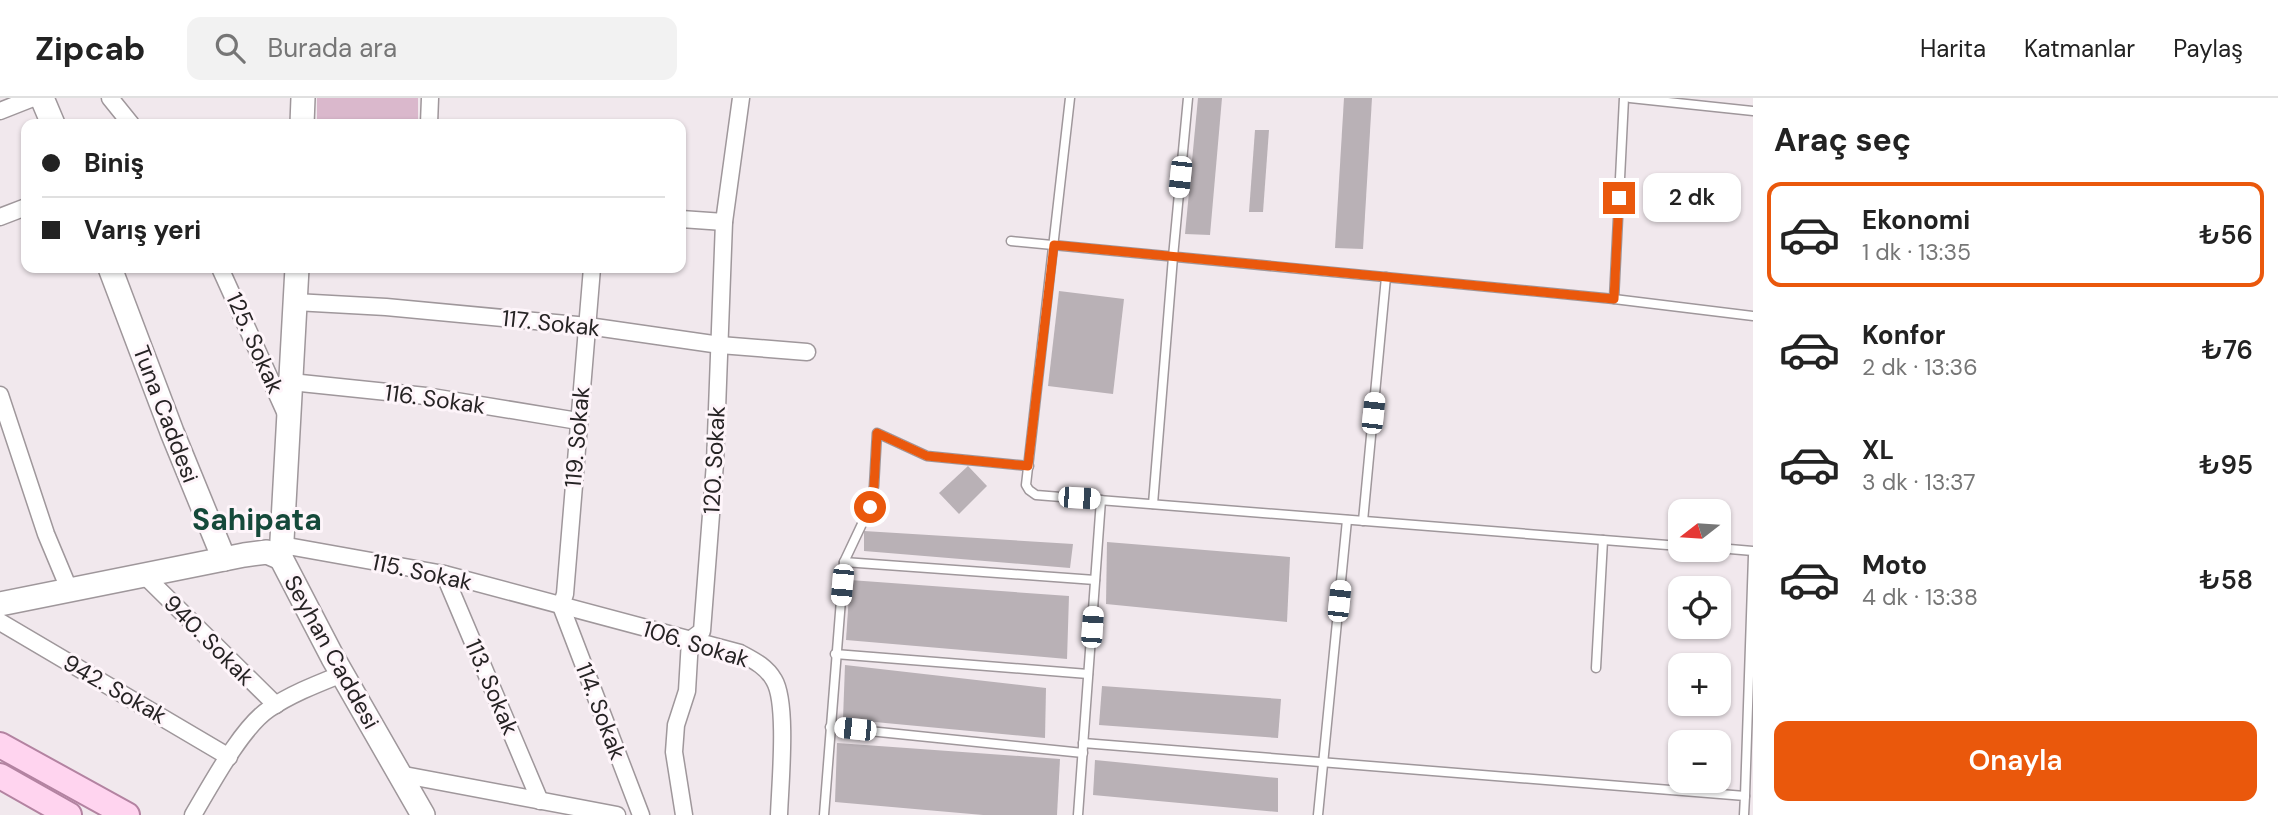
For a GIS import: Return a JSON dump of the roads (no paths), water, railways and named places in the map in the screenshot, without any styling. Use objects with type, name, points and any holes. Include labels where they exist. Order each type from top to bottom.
[{"type":"main road","points":[[302,119],[303,98]]},
{"type":"main road","points":[[44,99],[51,119]]},
{"type":"main road","name":"Tuna Caddesi","points":[[112,273],[224,559]]},
{"type":"main road","name":"Seyhan Caddesi","points":[[297,273],[281,552],[342,674],[423,815]]},
{"type":"main road","points":[[0,604],[224,559],[281,552]]},
{"type":"main road","points":[[0,745],[127,815]]},
{"type":"main road","points":[[0,776],[57,812]]},
{"type":"street","points":[[110,98],[127,119]]},
{"type":"street","points":[[429,119],[430,98]]},
{"type":"street","name":"120. Sokak","points":[[684,815],[674,752],[676,725],[687,691],[690,640],[702,631],[715,463],[724,222],[741,98]]},
{"type":"street","points":[[0,111],[44,99]]},
{"type":"street","points":[[0,217],[21,209]]},
{"type":"street","points":[[686,219],[724,222]]},
{"type":"street","name":"125. Sokak","points":[[222,273],[289,419]]},
{"type":"street","name":"119. Sokak","points":[[561,606],[565,594],[592,273]]},
{"type":"street","name":"117. Sokak","points":[[295,302],[386,307],[588,326],[720,345],[807,352]]},
{"type":"street","name":"116. Sokak","points":[[291,382],[426,396],[578,421]]},
{"type":"street","points":[[0,395],[46,534],[69,590]]},
{"type":"street","name":"115. Sokak","points":[[281,552],[444,574],[561,606]]},
{"type":"street","name":"940. Sokak","points":[[143,574],[276,705]]},
{"type":"street","name":"113. Sokak","points":[[444,574],[540,801]]},
{"type":"street","name":"106. Sokak","points":[[561,606],[740,653],[761,664],[774,680],[781,699],[779,815]]},
{"type":"street","name":"114. Sokak","points":[[561,606],[641,815]]},
{"type":"street","name":"942. Sokak","points":[[0,622],[229,757]]},
{"type":"street","points":[[193,815],[229,757],[266,710],[299,691],[342,674]]},
{"type":"street","points":[[399,774],[617,815]]},
{"type":"lane","points":[[1070,98],[1026,485],[1029,490],[1036,495],[1668,544]]},
{"type":"lane","points":[[1153,504],[1172,257],[1188,98]]},
{"type":"lane","points":[[1614,299],[1624,98]]},
{"type":"lane","points":[[1630,98],[1753,111]]},
{"type":"lane","points":[[1011,241],[1614,299],[1753,316]]},
{"type":"lane","points":[[1363,521],[1386,277]]},
{"type":"lane","points":[[824,815],[844,562],[870,507],[877,433],[927,456],[1028,466]]},
{"type":"lane","points":[[1078,815],[1101,500]]},
{"type":"lane","points":[[1318,815],[1347,520]]},
{"type":"lane","points":[[1595,668],[1602,540]]},
{"type":"lane","points":[[1731,550],[1753,554],[1744,815]]},
{"type":"lane","points":[[844,562],[1095,580]]},
{"type":"lane","points":[[835,654],[1088,674]]},
{"type":"lane","points":[[830,727],[1745,796]]},
{"type":"district","name":"Sahipata","points":[[257,520]]}]
